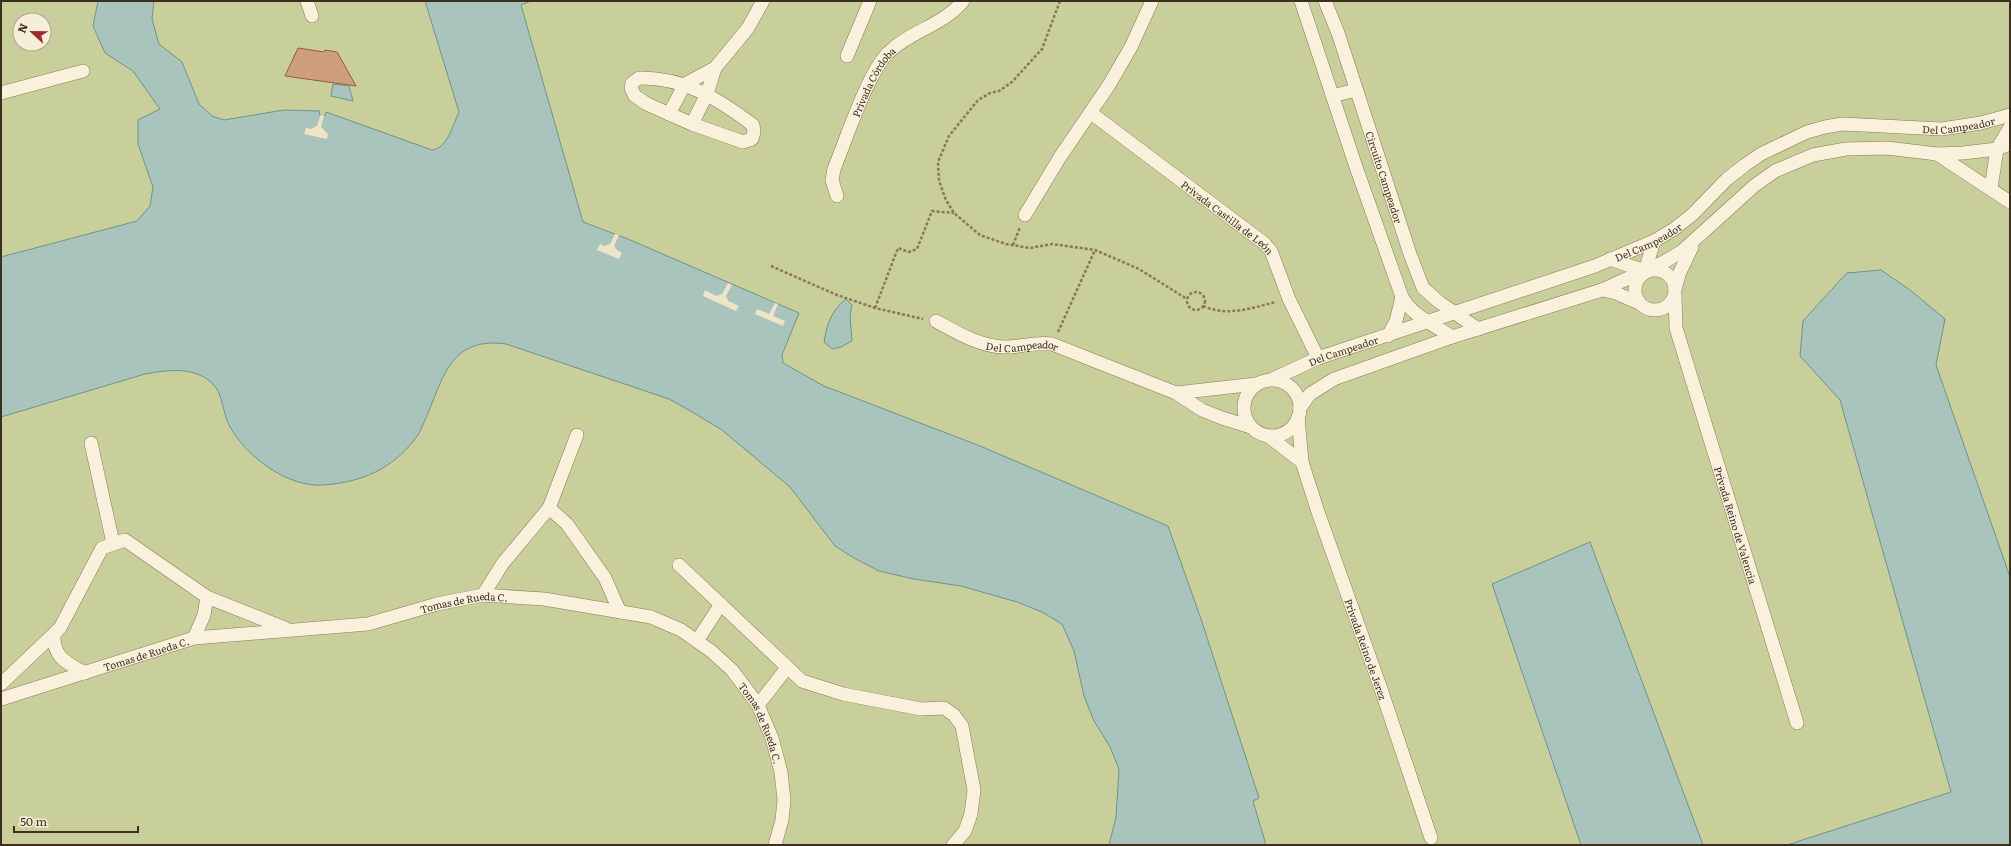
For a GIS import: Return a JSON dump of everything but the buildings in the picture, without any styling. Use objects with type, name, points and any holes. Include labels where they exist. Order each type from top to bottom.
[{"type":"street","points":[[307,1],[312,16]]},
{"type":"street","points":[[669,114],[685,84],[714,68],[748,28],[763,1]]},
{"type":"street","points":[[847,56],[870,1]]},
{"type":"street","name":"Privada Córdoba","points":[[837,196],[832,180],[834,169],[878,66],[894,48],[954,12],[964,1]]},
{"type":"street","points":[[1025,215],[1060,157],[1091,113],[1131,47],[1152,1]]},
{"type":"street","points":[[1301,1],[1332,96],[1402,297],[1407,306],[1452,337]]},
{"type":"street","name":"Circuito Campeador","points":[[1325,1],[1338,33],[1410,254],[1423,288],[1439,302],[1478,329]]},
{"type":"street","points":[[692,124],[707,94],[714,68]]},
{"type":"street","points":[[1,93],[83,71]]},
{"type":"street","points":[[639,78],[652,78],[685,84],[707,94],[730,107],[753,125],[754,132],[752,139],[743,142],[692,124],[634,96],[631,88],[632,83],[639,78]]},
{"type":"street","points":[[1332,96],[1356,90]]},
{"type":"street","name":"Privada Castilla de León","points":[[1091,113],[1264,243],[1271,251],[1289,299],[1318,358]]},
{"type":"street","name":"Del Campeador","points":[[1273,379],[1318,358],[1565,276],[1654,241],[1694,214],[1727,180],[1755,158],[1807,132],[1842,124],[1942,129],[1981,123],[2010,114]]},
{"type":"street","points":[[1981,123],[2009,134],[1997,149],[1991,188]]},
{"type":"street","points":[[1268,436],[1286,432],[1294,425],[1310,394],[1334,378],[1452,337],[1602,290],[1645,272],[1681,252],[1759,182],[1775,171],[1813,155],[1846,149],[1880,148],[1937,154],[1997,149]]},
{"type":"street","points":[[1937,154],[1991,188],[2010,202]]},
{"type":"street","points":[[1602,290],[1616,293],[1639,303],[1652,311],[1667,307],[1675,292],[1686,256],[1696,240]]},
{"type":"street","points":[[1639,303],[1635,289],[1645,272],[1654,241]]},
{"type":"street","points":[[1610,259],[1645,272],[1660,271],[1669,276],[1675,292]]},
{"type":"street","name":"Privada Reino de Valencia","points":[[1675,292],[1676,328],[1797,723]]},
{"type":"street","points":[[1388,336],[1396,321],[1402,297]]},
{"type":"street","name":"Privada Reino de Valencia","points":[[1652,311],[1666,316],[1676,328]]},
{"type":"street","name":"Del Campeador","points":[[936,321],[958,333],[984,343],[1003,347],[1040,342],[1052,344],[1176,393],[1202,410],[1251,427]]},
{"type":"street","points":[[1299,413],[1295,392],[1289,385],[1273,379],[1264,380],[1256,384],[1249,391],[1245,400],[1244,409],[1246,419],[1251,427],[1268,436],[1302,462]]},
{"type":"street","name":"Del Campeador","points":[[1176,393],[1256,384]]},
{"type":"street","name":"Privada Reino de Jerez","points":[[1299,413],[1302,462],[1431,838]]},
{"type":"street","points":[[484,595],[503,563],[549,508],[577,435]]},
{"type":"street","points":[[91,443],[113,543]]},
{"type":"street","points":[[549,508],[567,524],[605,578],[620,612]]},
{"type":"street","points":[[1,684],[60,628],[102,548],[125,540],[207,597],[288,630]]},
{"type":"street","points":[[679,565],[802,681],[843,694],[921,709],[944,708],[954,715],[962,726],[974,790],[971,814],[965,831],[953,845]]},
{"type":"street","name":"Tomas de Rueda C.","points":[[1,699],[194,638],[368,624],[437,604],[484,595],[544,599],[651,617],[682,630],[712,651],[732,670],[758,705],[772,738],[781,772],[784,800],[782,820],[775,845]]},
{"type":"street","points":[[194,638],[204,615],[207,597]]},
{"type":"street","points":[[697,641],[721,604]]},
{"type":"street","points":[[54,634],[53,644],[59,656],[66,663],[85,673]]},
{"type":"street","points":[[758,705],[787,668]]},
{"type":"path","points":[[875,308],[898,248],[909,252],[917,249],[932,211],[954,213]]},
{"type":"path","points":[[1052,344],[1095,250]]},
{"type":"path","points":[[771,266],[837,295],[875,308],[936,321]]},
{"type":"path","points":[[1196,292],[1201,294],[1204,298],[1203,306],[1198,310],[1189,307],[1187,302],[1190,294],[1196,292]]},
{"type":"path","points":[[1203,306],[1214,311],[1234,312],[1289,299]]},
{"type":"green space","points":[[1,1],[2008,1],[2010,5],[2010,845],[1,845]]},
{"type":"water","points":[[98,1],[154,1],[152,19],[159,44],[182,62],[199,104],[212,116],[224,120],[284,110],[320,111],[319,114],[325,116],[326,112],[432,150],[438,148],[446,140],[459,112],[425,1],[531,1],[521,5],[583,222],[628,239],[799,313],[782,355],[783,363],[824,386],[980,446],[1168,526],[1202,622],[1259,798],[1253,801],[1266,845],[1109,845],[1116,817],[1119,769],[1110,747],[1094,721],[1084,696],[1074,651],[1062,624],[1042,612],[1017,602],[961,586],[914,579],[879,571],[854,558],[835,546],[790,487],[722,430],[669,399],[506,344],[487,343],[472,347],[460,354],[451,364],[437,390],[420,432],[406,449],[396,458],[386,466],[363,477],[351,481],[324,485],[310,485],[283,476],[258,459],[237,438],[227,422],[221,399],[216,388],[205,378],[189,372],[162,371],[145,374],[1,417],[1,257],[137,221],[150,206],[153,187],[138,144],[138,120],[160,109],[133,71],[105,53],[93,26]]},
{"type":"water","points":[[333,84],[349,86],[353,101],[331,96]]},
{"type":"water","points":[[1881,270],[1910,290],[1945,319],[1936,365],[2010,577],[2010,845],[1787,845],[1951,792],[1840,400],[1800,356],[1803,321],[1847,273]]},
{"type":"water","points":[[846,299],[852,305],[850,315],[852,341],[841,347],[832,349],[824,342],[830,318]]},
{"type":"water","points":[[1590,542],[1703,845],[1581,845],[1492,584]]},
{"type":"pier","points":[[321,114],[324,116],[321,127],[328,134],[327,139],[304,134],[306,128],[311,129],[317,126]]},
{"type":"pier","points":[[615,234],[619,235],[614,246],[622,253],[619,259],[597,250],[600,244],[604,246],[610,244]]},
{"type":"pier","points":[[728,283],[732,285],[726,296],[728,301],[739,306],[736,311],[703,296],[705,290],[716,296],[722,294]]},
{"type":"pier","points":[[775,303],[778,304],[773,316],[785,321],[783,326],[755,314],[757,309],[769,314]]}]
